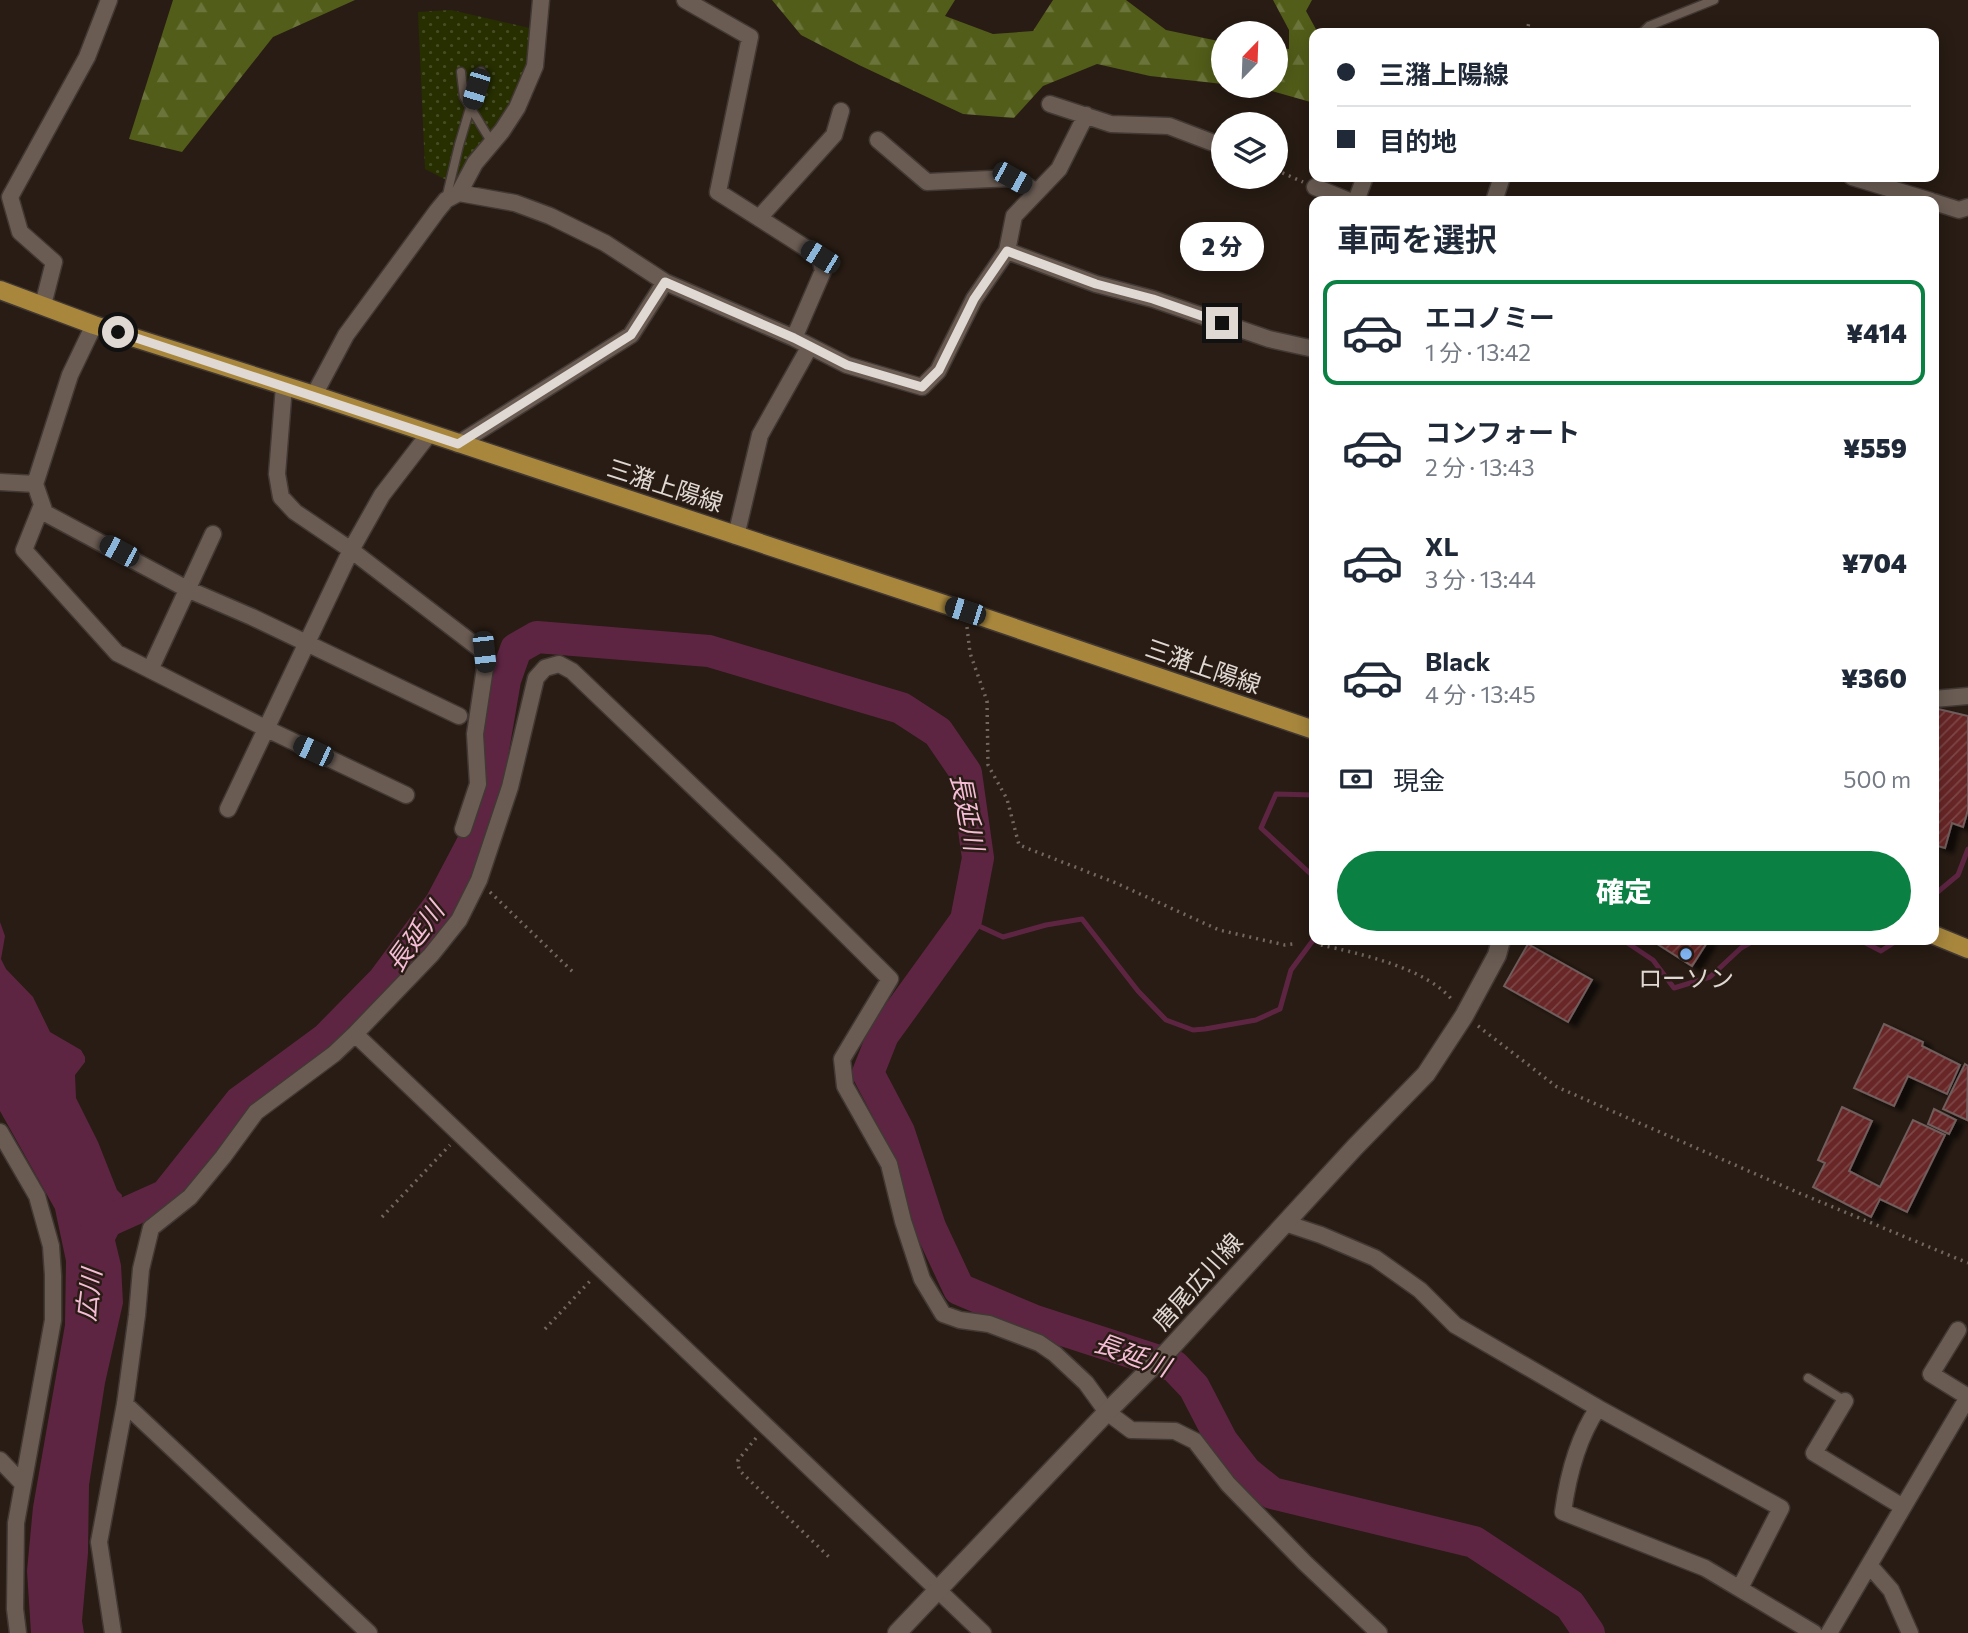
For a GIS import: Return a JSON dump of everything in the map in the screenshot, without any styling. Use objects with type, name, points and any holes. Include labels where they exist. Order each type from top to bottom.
[{"type":"main road","name":"三潴上陽線","points":[[0,290],[94,325],[965,611],[1309,728]]},
{"type":"main road","points":[[1939,937],[1968,949]]},
{"type":"main road","name":"唐尾広川線","points":[[897,1633],[1167,1352],[1426,1073],[1464,1016],[1497,955],[1500,945]]},
{"type":"street","points":[[43,304],[54,262],[20,232],[10,197],[87,57],[109,0]]},
{"type":"street","points":[[314,396],[346,335],[517,108],[535,66],[541,0]]},
{"type":"street","points":[[685,0],[750,37],[718,192],[820,257],[823,271],[794,338]]},
{"type":"street","points":[[1050,104],[1111,124],[1169,126],[1211,142]]},
{"type":"street","points":[[758,218],[834,135],[841,111]]},
{"type":"street","points":[[452,196],[515,203],[550,216],[605,243],[665,282],[794,338],[847,365],[922,387],[939,370],[974,299],[1007,251],[1014,216],[1059,169],[1086,116]]},
{"type":"street","points":[[878,139],[928,182],[1012,178],[1036,191]]},
{"type":"street","points":[[1868,182],[1913,196]]},
{"type":"street","points":[[1315,187],[1337,196]]},
{"type":"street","points":[[1939,204],[1959,210],[1968,207]]},
{"type":"street","points":[[1007,251],[1096,284],[1153,299],[1269,340],[1309,348]]},
{"type":"street","points":[[458,444],[631,335],[665,282]]},
{"type":"street","points":[[94,325],[70,375],[35,484],[45,513],[187,589],[252,617],[459,716]]},
{"type":"street","points":[[736,536],[760,435],[810,346]]},
{"type":"street","points":[[284,386],[277,474],[281,497],[295,512],[351,550],[484,652],[485,668],[475,734],[478,784],[463,828]]},
{"type":"street","points":[[228,809],[351,550],[382,495],[429,434]]},
{"type":"street","points":[[0,482],[35,484]]},
{"type":"street","points":[[42,505],[24,550],[117,653],[406,795]]},
{"type":"street","points":[[150,670],[213,534]]},
{"type":"street","points":[[113,1633],[109,1621],[99,1542],[125,1404],[138,1315],[141,1269],[150,1228],[190,1196],[256,1112],[334,1054],[459,920],[476,885],[510,787],[536,678],[545,668],[559,664],[572,671],[890,979],[842,1059],[845,1086],[889,1164],[903,1221],[922,1279],[943,1314],[960,1320],[989,1324],[1039,1343],[1113,1406],[1131,1430],[1175,1431],[1195,1441],[1228,1484],[1305,1563],[1379,1633]]},
{"type":"street","points":[[1939,699],[1968,696]]},
{"type":"street","points":[[355,1034],[984,1633]]},
{"type":"street","points":[[0,1132],[37,1196],[51,1246],[53,1275],[53,1320],[16,1522],[15,1609],[18,1633]]},
{"type":"street","points":[[1285,1223],[1375,1258],[1420,1290],[1455,1325],[1598,1408],[1781,1508],[1740,1588]]},
{"type":"street","points":[[1829,1633],[1903,1507],[1961,1425],[1968,1397],[1931,1374],[1958,1330]]},
{"type":"street","points":[[1845,1401],[1814,1453],[1903,1507]]},
{"type":"street","points":[[125,1404],[369,1633]]},
{"type":"street","points":[[1598,1408],[1588,1423],[1568,1476],[1563,1512],[1705,1568],[1814,1633]]},
{"type":"street","points":[[0,1460],[22,1483]]},
{"type":"street","points":[[1869,1565],[1891,1590],[1910,1633]]},
{"type":"lane","points":[[1647,28],[1714,0]]},
{"type":"lane","points":[[452,196],[470,106],[481,71]]},
{"type":"lane","points":[[461,72],[464,97],[492,143]]},
{"type":"lane","points":[[1808,1378],[1845,1401]]},
{"type":"path","points":[[1528,28],[1529,21]]},
{"type":"path","points":[[1288,175],[1315,187]]},
{"type":"path","points":[[965,611],[970,653],[987,701],[988,765],[1007,799],[1019,845],[1116,883],[1219,930],[1285,945],[1293,944]]},
{"type":"path","points":[[476,885],[488,890],[574,973]]},
{"type":"path","points":[[1321,945],[1405,969],[1445,991],[1464,1016],[1557,1087],[1799,1194],[1968,1264]]},
{"type":"path","points":[[382,1217],[460,1134]]},
{"type":"path","points":[[545,1329],[601,1269]]},
{"type":"path","points":[[766,1426],[738,1460],[739,1470],[831,1559]]},
{"type":"green space","points":[[173,0],[355,0],[273,37],[182,152],[129,139]]},
{"type":"green space","points":[[772,0],[955,0],[945,16],[993,34],[1033,31],[1053,0],[1126,0],[1166,30],[1211,39],[1211,83],[1150,76],[1097,64],[1043,86],[1014,118],[963,114],[801,35]]},
{"type":"green space","points":[[1273,0],[1312,0],[1306,11],[1315,28],[1309,28],[1309,102],[1288,96],[1288,21],[1284,21]]},
{"type":"green space","points":[[451,10],[534,29],[526,73],[495,132],[458,186],[425,169],[418,12]]},
{"type":"water","name":"広川","points":[[0,922],[5,936],[1,959],[6,969],[33,997],[50,1032],[81,1050],[85,1057],[85,1062],[75,1075],[76,1098],[98,1142],[117,1190],[122,1195],[120,1230],[115,1240],[121,1265],[123,1303],[105,1383],[89,1485],[88,1553],[82,1621],[84,1633],[31,1633],[27,1571],[33,1507],[65,1325],[66,1261],[55,1209],[0,1111]]},
{"type":"building","points":[[1939,709],[1968,716],[1968,810],[1963,827],[1952,823],[1945,848],[1939,846]]},
{"type":"building","points":[[1527,945],[1592,980],[1568,1022],[1504,986]]},
{"type":"building","name":"ローソン","points":[[1659,945],[1705,945],[1692,966]]},
{"type":"building","points":[[1884,1024],[1923,1042],[1922,1046],[1960,1065],[1947,1094],[1908,1076],[1894,1106],[1854,1088]]},
{"type":"building","points":[[1965,1064],[1968,1066],[1967,1120],[1943,1109]]},
{"type":"building","points":[[1842,1107],[1872,1121],[1849,1171],[1880,1187],[1913,1120],[1945,1135],[1907,1212],[1880,1199],[1871,1217],[1813,1187],[1825,1163],[1818,1160]]},
{"type":"building","points":[[1934,1109],[1956,1120],[1949,1134],[1928,1124]]},
{"type":"waterway","name":"長延川","points":[[97,1226],[166,1195],[240,1102],[326,1039],[383,981],[441,903],[479,831],[505,680],[516,649],[537,637],[709,651],[901,708],[938,732],[966,773],[978,858],[966,920],[883,1035],[868,1073],[899,1132],[930,1227],[959,1289],[1035,1321],[1174,1366],[1194,1387],[1222,1441],[1246,1472],[1272,1493],[1474,1542],[1570,1605],[1589,1633]]},
{"type":"waterway","points":[[1309,795],[1276,794],[1261,828],[1309,872]]},
{"type":"waterway","points":[[1939,891],[1958,875],[1968,849]]},
{"type":"waterway","points":[[966,920],[1003,937],[1046,925],[1082,919],[1138,991],[1166,1020],[1193,1030],[1256,1020],[1280,1009],[1291,970],[1310,945]]},
{"type":"waterway","points":[[1630,945],[1653,960],[1674,988],[1710,977],[1746,945]]},
{"type":"waterway","points":[[1870,945],[1881,951],[1890,945]]},
{"type":"place","name":"ローソン","points":[[1686,954]]},
{"type":"route","points":[[118,332],[458,444],[631,335],[665,282],[794,338],[847,365],[922,387],[939,370],[974,299],[1007,251],[1096,284],[1153,299],[1222,323]]}]
